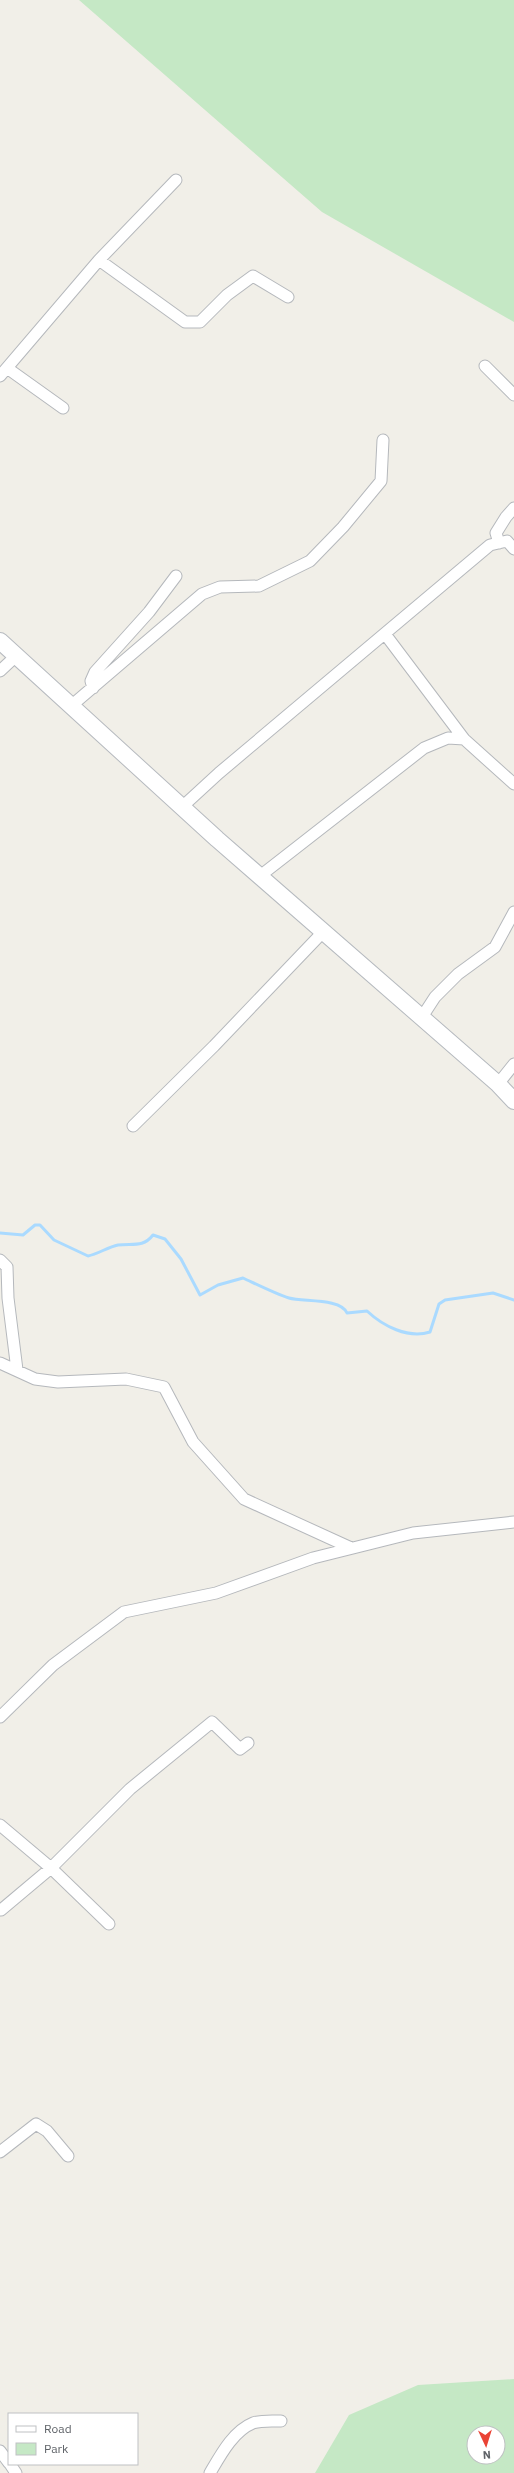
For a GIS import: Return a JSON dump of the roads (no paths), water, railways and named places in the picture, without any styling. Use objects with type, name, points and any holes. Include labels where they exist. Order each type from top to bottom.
[{"type":"main road","points":[[0,641],[182,807],[498,1084],[514,1101]]},
{"type":"street","points":[[63,408],[3,372],[99,260],[176,180]]},
{"type":"street","points":[[99,260],[185,322],[200,322],[227,295],[252,276],[288,297]]},
{"type":"street","points":[[485,366],[514,395]]},
{"type":"street","points":[[71,706],[202,594],[220,588],[259,586],[310,561],[342,528],[381,481],[383,440]]},
{"type":"street","points":[[499,543],[496,533],[506,516],[514,508]]},
{"type":"street","points":[[182,807],[218,773],[490,545],[507,541],[514,548]]},
{"type":"street","points":[[93,688],[91,681],[95,672],[149,612],[176,576]]},
{"type":"street","points":[[385,634],[464,739],[514,784]]},
{"type":"street","points":[[0,672],[16,656]]},
{"type":"street","points":[[260,876],[424,748],[448,738],[464,739]]},
{"type":"street","points":[[422,1018],[435,997],[458,974],[495,947],[514,912]]},
{"type":"street","points":[[133,1126],[214,1046],[324,932]]},
{"type":"street","points":[[498,1084],[514,1064]]},
{"type":"street","points":[[0,1260],[7,1267],[8,1298],[17,1370]]},
{"type":"street","points":[[0,1363],[35,1379],[58,1382],[126,1379],[164,1387],[193,1442],[244,1499],[349,1547]]},
{"type":"street","points":[[0,1717],[53,1665],[124,1612],[216,1593],[349,1547],[413,1532],[514,1522]]},
{"type":"street","points":[[1,1910],[51,1868],[130,1789],[212,1722],[240,1749],[248,1743]]},
{"type":"street","points":[[0,1825],[51,1868],[109,1924]]},
{"type":"street","points":[[0,2152],[36,2124],[47,2131],[68,2156]]},
{"type":"street","points":[[210,2473],[222,2452],[238,2433],[253,2423],[281,2421]]},
{"type":"street","points":[[0,2451],[8,2463]]},
{"type":"street","points":[[10,2465],[16,2473]]},
{"type":"waterway","points":[[0,1233],[23,1235],[35,1225],[40,1225],[54,1240],[88,1256],[118,1245],[145,1242],[153,1235],[165,1239],[181,1259],[200,1295],[218,1285],[243,1278],[289,1298],[330,1303],[343,1308],[347,1313],[367,1311],[380,1322],[396,1330],[413,1334],[430,1332],[439,1304],[445,1300],[493,1293],[514,1300]]}]
